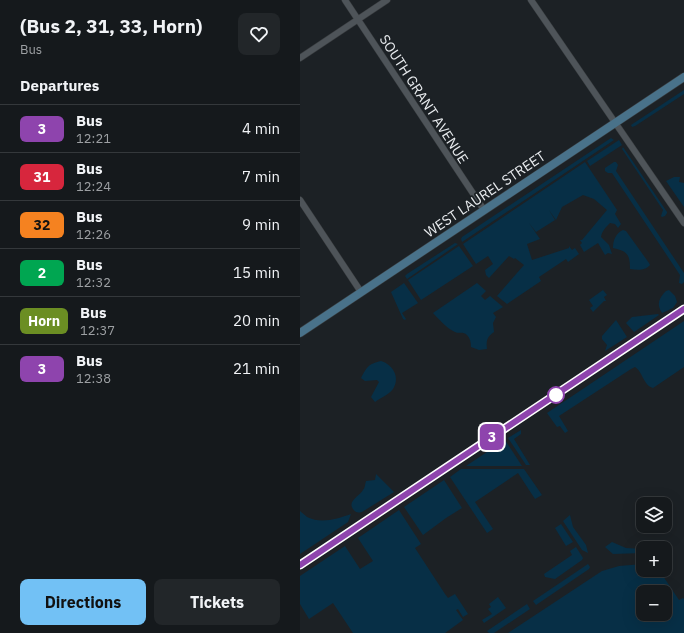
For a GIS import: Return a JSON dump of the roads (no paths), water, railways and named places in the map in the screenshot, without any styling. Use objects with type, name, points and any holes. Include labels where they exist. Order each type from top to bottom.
[{"type":"main road","name":"WEST LAUREL STREET","points":[[300,332],[684,77]]},
{"type":"street","name":"SOUTH GRANT AVENUE","points":[[345,0],[484,210]]},
{"type":"street","points":[[300,58],[387,0]]},
{"type":"street","points":[[531,0],[684,223]]},
{"type":"street","points":[[300,200],[361,292]]},
{"type":"street","points":[[300,565],[684,309]]}]
